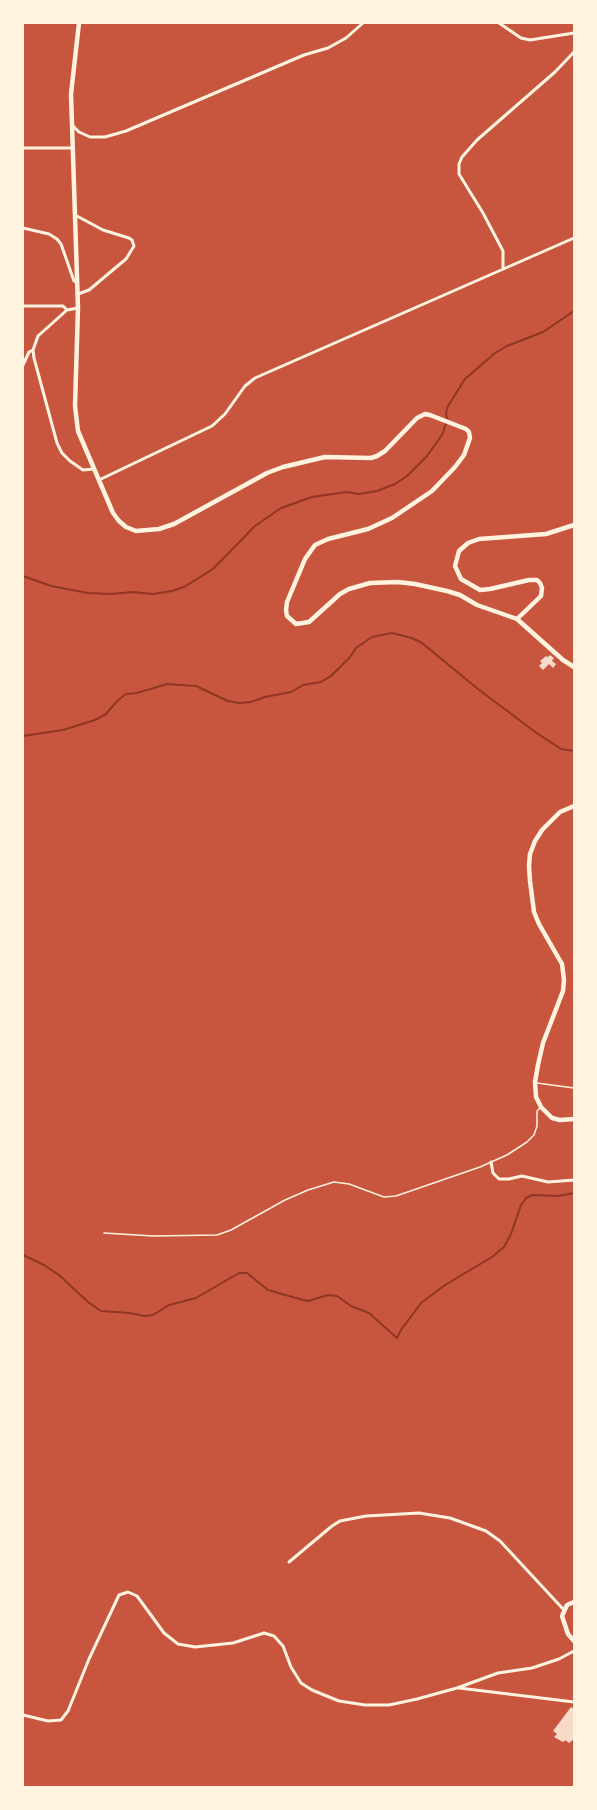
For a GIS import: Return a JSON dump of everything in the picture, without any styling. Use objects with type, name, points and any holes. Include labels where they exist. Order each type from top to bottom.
[{"type":"main road","points":[[79,23],[71,94],[78,294],[75,406],[78,431],[113,513],[126,527],[136,531],[159,529],[174,524],[267,473],[283,467],[325,458],[372,458],[377,456],[385,451],[417,418],[425,414],[430,415],[466,429],[469,432],[470,438],[464,455],[455,467],[432,491],[382,524],[328,539],[315,545],[305,559],[287,602],[287,616],[296,624],[310,622],[345,592],[370,582],[398,582],[447,591],[476,605],[517,619],[529,628],[563,660],[574,667]]},
{"type":"main road","points":[[517,619],[541,596],[542,588],[540,583],[537,580],[529,580],[480,590],[461,579],[455,566],[459,551],[468,543],[478,539],[546,534],[574,525]]},
{"type":"main road","points":[[574,806],[560,812],[551,820],[535,841],[530,854],[530,881],[534,912],[538,924],[562,964],[564,980],[561,996],[543,1043],[535,1082],[536,1097],[541,1107],[552,1118],[560,1120],[574,1119]]},
{"type":"main road","points":[[574,1602],[567,1605],[564,1610],[563,1624],[568,1634],[574,1641]]},
{"type":"street","points":[[71,124],[79,132],[90,137],[105,138],[126,131],[304,55],[328,48],[346,38],[363,23]]},
{"type":"street","points":[[499,23],[521,38],[530,40],[574,33]]},
{"type":"street","points":[[503,268],[502,251],[483,213],[459,174],[458,164],[462,157],[477,140],[555,72],[574,52]]},
{"type":"street","points":[[23,148],[72,148]]},
{"type":"street","points":[[75,215],[103,230],[129,238],[134,246],[126,259],[89,290],[78,294]]},
{"type":"street","points":[[23,228],[49,234],[57,239],[61,244],[74,281],[77,282]]},
{"type":"street","points":[[99,480],[212,426],[225,414],[245,386],[255,378],[574,238]]},
{"type":"street","points":[[23,306],[63,306],[66,310]]},
{"type":"street","points":[[78,308],[66,310],[38,336],[34,350],[34,358],[57,443],[70,461],[83,470],[94,469]]},
{"type":"street","points":[[23,365],[29,352],[34,350]]},
{"type":"street","points":[[491,1162],[493,1173],[498,1179],[509,1179],[522,1176],[548,1182],[574,1180]]},
{"type":"street","points":[[289,1562],[310,1543],[340,1520],[366,1516],[419,1513],[450,1518],[486,1531],[500,1541],[564,1610]]},
{"type":"street","points":[[23,1715],[48,1720],[61,1720],[68,1711],[89,1658],[119,1595],[128,1592],[137,1596],[164,1633],[178,1644],[195,1647],[233,1643],[264,1633],[274,1636],[283,1646],[291,1667],[301,1683],[312,1690],[340,1701],[365,1705],[389,1705],[457,1688],[498,1673],[532,1668],[559,1659],[574,1651]]},
{"type":"street","points":[[457,1688],[574,1702]]},
{"type":"lane","points":[[535,1082],[561,1084],[574,1088]]},
{"type":"lane","points":[[104,1233],[154,1236],[217,1235],[231,1230],[285,1200],[308,1190],[334,1182],[348,1184],[384,1196],[396,1196],[491,1162],[527,1142],[534,1135],[538,1126],[537,1111],[541,1107]]},
{"type":"building","points":[[550,655],[554,658],[552,661],[556,664],[553,668],[549,664],[543,670],[539,666],[542,663],[540,661],[546,656],[548,657]]},
{"type":"building","points":[[571,1707],[574,1709],[574,1739],[569,1743],[565,1740],[564,1742],[554,1737],[557,1734],[553,1731]]},
{"type":"waterway","points":[[23,576],[51,586],[88,593],[110,594],[133,592],[153,594],[172,591],[184,587],[213,569],[255,526],[281,508],[312,497],[347,492],[359,494],[377,491],[395,484],[407,476],[427,456],[442,435],[447,421],[446,413],[448,406],[465,379],[495,353],[507,346],[543,332],[574,311]]},
{"type":"waterway","points":[[23,736],[63,730],[95,720],[106,714],[118,700],[126,694],[137,693],[167,684],[196,686],[228,701],[239,703],[251,702],[265,697],[291,692],[303,685],[321,682],[331,676],[350,657],[356,648],[372,637],[392,633],[412,638],[422,643],[478,689],[538,734],[561,749],[574,751]]},
{"type":"waterway","points":[[23,1255],[44,1265],[59,1275],[88,1302],[101,1311],[130,1313],[144,1316],[153,1315],[169,1305],[196,1298],[239,1273],[247,1273],[268,1290],[303,1300],[308,1301],[328,1295],[337,1296],[351,1306],[369,1313],[397,1338],[401,1330],[421,1303],[445,1285],[492,1257],[504,1247],[511,1234],[521,1205],[526,1198],[532,1195],[558,1196],[574,1193]]}]
